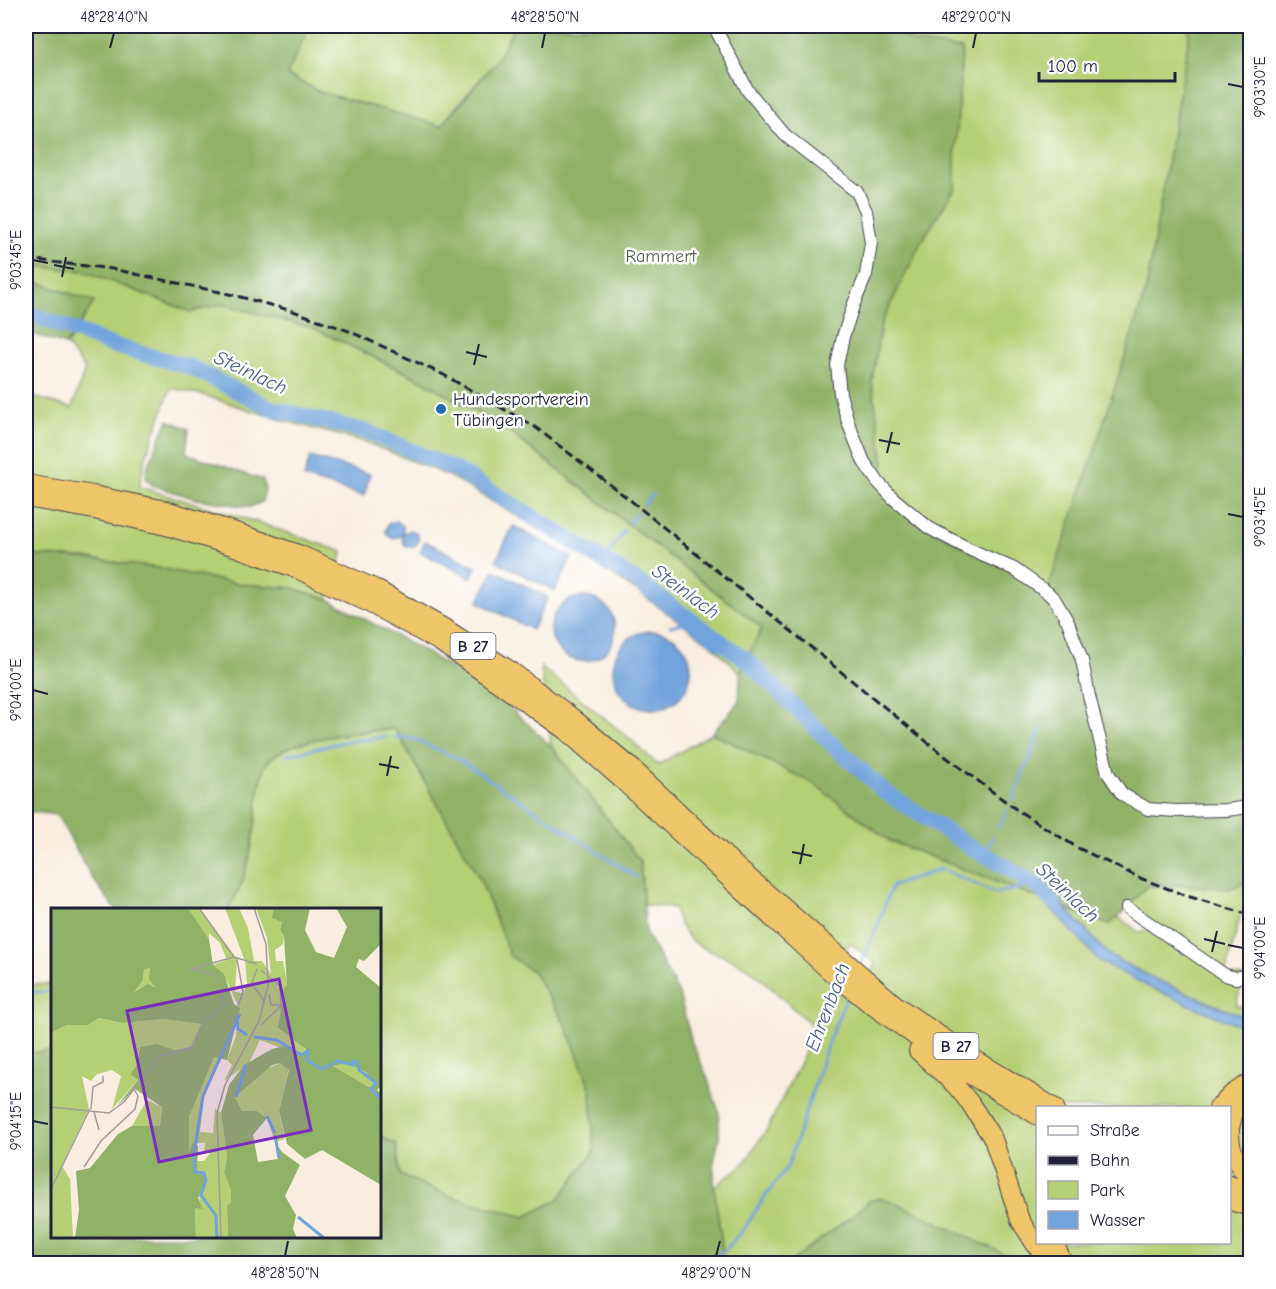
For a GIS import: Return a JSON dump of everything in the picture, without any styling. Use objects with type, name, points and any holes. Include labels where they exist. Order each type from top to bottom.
[{"type":"highway","name":"B 27","points":[[26,484],[166,510],[233,531],[301,555],[374,588],[446,629],[511,671],[633,769],[738,868],[865,994],[897,1006],[1045,1106]]},
{"type":"highway","name":"B 27","points":[[26,498],[94,510],[232,546],[297,569],[369,603],[440,642],[565,730],[653,809],[835,965]]},
{"type":"highway","points":[[865,994],[875,1012],[886,1024],[956,1086],[970,1103],[993,1139],[1020,1220],[1035,1244],[1052,1263]]},
{"type":"highway","points":[[1219,1106],[1232,1094],[1251,1082]]},
{"type":"highway","points":[[1231,1124],[1233,1113],[1241,1098],[1251,1091]]},
{"type":"highway","points":[[1231,1147],[1240,1168],[1251,1180]]},
{"type":"highway","points":[[1231,1185],[1251,1192]]},
{"type":"highway","points":[[1231,1201],[1251,1207]]},
{"type":"highway","points":[[1055,1244],[1064,1263]]},
{"type":"street","points":[[714,26],[748,91],[785,135],[857,192],[866,211],[871,243],[866,275],[843,337],[837,365],[840,394],[864,462],[893,498],[929,528],[1014,569],[1048,592],[1055,600],[1068,622],[1082,660],[1108,772],[1122,794],[1148,809],[1176,811],[1251,807]]},
{"type":"street","points":[[1127,908],[1225,975],[1236,978],[1251,974]]},
{"type":"green space","name":"Rammert","points":[[26,26],[309,26],[287,75],[320,92],[442,126],[496,61],[515,26],[881,26],[913,42],[962,49],[955,188],[920,244],[881,324],[872,382],[884,463],[878,482],[929,528],[1047,592],[1146,290],[1189,26],[1250,26],[1250,881],[1228,889],[1183,885],[1147,886],[1109,925],[890,841],[814,784],[712,733],[739,702],[740,672],[762,628],[505,428],[423,381],[313,328],[221,304],[191,312],[84,271],[26,265]]},
{"type":"green space","points":[[309,26],[515,26],[496,61],[442,126],[320,92],[287,75]]},
{"type":"green space","points":[[881,26],[1189,26],[1146,290],[1048,593],[929,528],[878,482],[884,463],[872,382],[881,324],[920,244],[955,188],[962,50],[913,42]]},
{"type":"green space","points":[[26,265],[84,271],[191,312],[221,304],[313,328],[423,381],[505,429],[762,628],[740,672],[712,645],[635,590],[546,533],[451,477],[365,442],[281,420],[203,395],[171,388],[145,459],[139,487],[260,523],[343,552],[328,599],[292,588],[240,584],[158,568],[83,558],[26,555],[26,395],[72,408],[85,369],[66,345],[93,302],[26,278]]},
{"type":"green space","points":[[26,278],[94,302],[65,345],[26,332]]},
{"type":"green space","points":[[168,420],[189,429],[186,453],[263,480],[265,490],[262,502],[250,507],[197,499],[152,485],[146,478],[147,468]]},
{"type":"green space","points":[[26,555],[83,558],[158,568],[240,584],[292,588],[328,599],[427,653],[503,701],[551,746],[640,861],[646,933],[679,994],[692,1043],[719,1112],[714,1187],[723,1253],[714,1263],[26,1263],[26,1054],[51,1052],[51,1238],[381,1238],[381,1136],[396,1144],[400,1175],[452,1197],[525,1217],[558,1200],[594,1152],[591,1090],[566,1025],[533,972],[510,956],[481,881],[395,729],[308,741],[277,754],[267,763],[260,784],[254,834],[247,866],[238,892],[229,908],[116,908],[91,876],[57,815],[26,811]]},
{"type":"green space","points":[[541,667],[629,738],[658,765],[712,733],[814,784],[890,841],[1108,925],[1118,917],[1140,933],[1155,928],[1127,908],[1147,886],[1183,885],[1228,889],[1250,881],[1250,915],[1241,913],[1225,975],[1244,977],[1236,1005],[1250,1010],[1250,1263],[1020,1263],[869,1201],[789,1263],[714,1263],[723,1253],[714,1187],[743,1165],[768,1128],[808,1046],[813,1026],[752,971],[694,942],[686,935],[674,908],[644,905],[640,861],[551,746]],"holes":[[[850,943],[876,964],[857,1000],[831,972]]]},
{"type":"green space","points":[[395,729],[481,881],[510,956],[533,972],[566,1025],[591,1090],[594,1152],[558,1200],[525,1217],[452,1197],[400,1175],[396,1144],[381,1136],[381,908],[229,908],[247,866],[254,834],[260,784],[267,763],[277,754],[291,747],[346,734]]},
{"type":"green space","points":[[51,984],[51,1052],[26,1054],[26,985]]},
{"type":"green space","points":[[880,1198],[897,1203],[1023,1263],[789,1263],[869,1201]]},
{"type":"water","points":[[310,457],[370,474],[364,496],[304,478]]},
{"type":"water","points":[[395,521],[403,526],[403,534],[410,530],[417,533],[419,541],[408,547],[402,535],[394,539],[387,535],[388,524]]},
{"type":"water","points":[[513,526],[572,557],[555,591],[496,561]]},
{"type":"water","points":[[425,541],[476,567],[471,578],[420,552]]},
{"type":"water","points":[[494,570],[548,597],[532,630],[478,602]]},
{"type":"water","points":[[577,597],[589,597],[606,606],[613,617],[615,629],[613,641],[606,652],[589,661],[577,661],[565,656],[556,647],[551,635],[551,623],[556,611],[565,602]]},
{"type":"water","points":[[652,631],[667,634],[679,643],[688,655],[691,670],[688,685],[679,697],[667,706],[652,709],[637,706],[625,697],[616,685],[613,670],[616,655],[625,643],[637,634]]},
{"type":"water","points":[[1043,883],[1109,955],[1155,979],[1250,1018],[1250,1028],[1222,1019],[1151,988],[1099,961],[1032,890]]},
{"type":"waterway","name":"Steinlach","points":[[26,312],[111,345],[190,367],[271,408],[368,432],[458,471],[634,579],[748,661],[830,742],[885,792],[966,844],[1037,885],[1052,901]]},
{"type":"waterway","points":[[644,504],[653,494]]},
{"type":"waterway","points":[[629,523],[637,513]]},
{"type":"waterway","points":[[604,560],[624,531]]},
{"type":"waterway","points":[[670,626],[692,621]]},
{"type":"waterway","points":[[1013,799],[1041,730]]},
{"type":"waterway","points":[[287,755],[348,741],[386,737]]},
{"type":"waterway","points":[[394,737],[414,739],[460,760],[636,877]]},
{"type":"waterway","points":[[998,828],[1007,810]]},
{"type":"waterway","points":[[982,854],[993,837]]},
{"type":"waterway","name":"Ehrenbach","points":[[860,966],[892,886],[941,869],[995,893],[1037,885]]},
{"type":"waterway","points":[[31,992],[51,992]]},
{"type":"waterway","name":"Ehrenbach","points":[[707,1264],[726,1249],[744,1229],[788,1166],[829,1040],[848,994]]},
{"type":"railway","points":[[26,259],[112,269],[229,294],[293,311],[349,331],[444,375],[535,427],[630,500],[942,754],[1017,810],[1078,848],[1140,878],[1187,896],[1250,915]]},
{"type":"place","name":"Hundesportverein Tübingen","points":[[441,409]]}]
